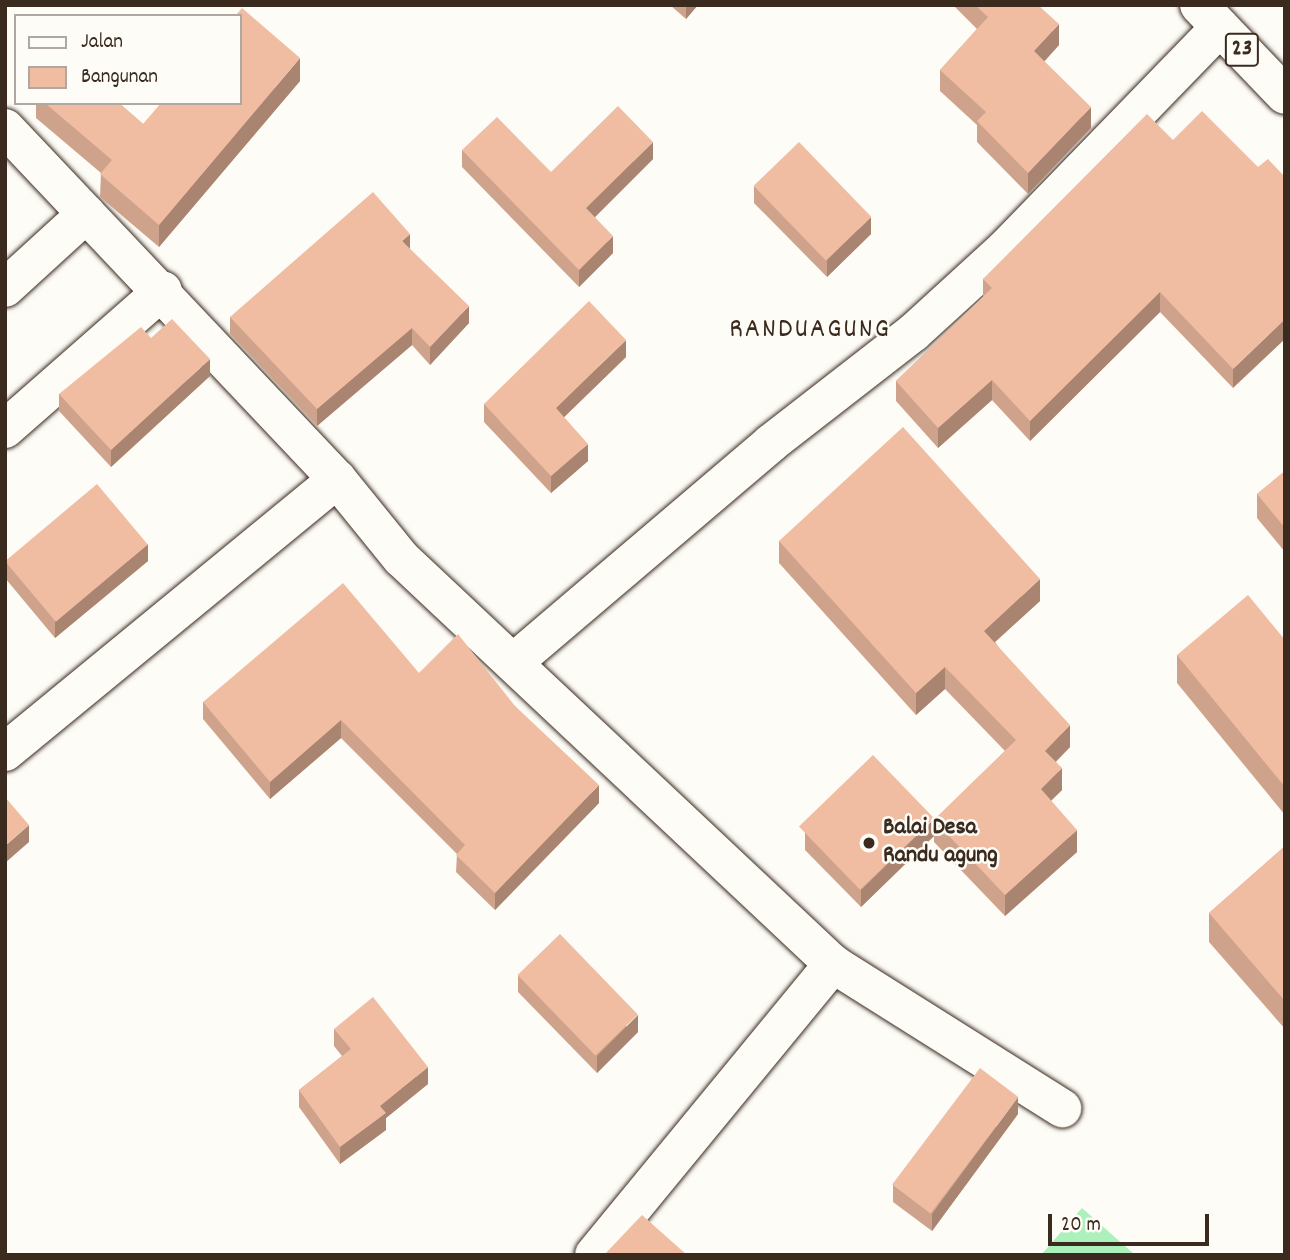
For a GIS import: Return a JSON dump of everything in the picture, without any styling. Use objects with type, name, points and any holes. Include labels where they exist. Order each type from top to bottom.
[{"type":"main road","name":"23","points":[[1209,16],[1285,95]]},
{"type":"main road","points":[[513,662],[944,305],[1209,16]]},
{"type":"main road","points":[[5,128],[163,290],[337,479],[401,558],[833,964],[1062,1108]]},
{"type":"main road","points":[[5,288],[86,214]]},
{"type":"main road","points":[[5,429],[163,290]]},
{"type":"main road","points":[[5,752],[337,479]]},
{"type":"main road","points":[[594,1255],[833,964]]},
{"type":"green space","points":[[1082,1208],[1135,1255],[1041,1255]]},
{"type":"building","points":[[975,5],[1038,5],[1059,24],[1034,51],[1091,107],[1028,173],[977,121],[986,112],[940,70],[988,17]]},
{"type":"building","points":[[242,8],[300,58],[159,225],[100,174],[112,160],[47,105],[121,105],[143,124],[159,105],[242,105],[242,14],[237,14]]},
{"type":"building","points":[[618,106],[653,142],[586,208],[613,236],[579,270],[462,150],[497,117],[551,172]]},
{"type":"building","points":[[1202,111],[1258,167],[1268,159],[1285,177],[1285,319],[1233,369],[1160,292],[1030,421],[992,380],[938,428],[896,381],[992,288],[983,279],[1147,114],[1173,140]]},
{"type":"building","points":[[799,142],[871,217],[826,261],[754,186]]},
{"type":"building","points":[[373,192],[410,234],[402,241],[469,306],[430,347],[412,328],[317,409],[230,317]]},
{"type":"building","points":[[589,301],[626,340],[556,408],[588,444],[551,476],[484,404]]},
{"type":"building","points":[[172,319],[210,359],[111,450],[59,394],[141,327],[151,338]]},
{"type":"building","points":[[903,427],[1040,579],[984,631],[1070,725],[1045,751],[1062,768],[1041,789],[1077,830],[1005,895],[934,820],[1016,740],[945,667],[916,693],[779,541]]},
{"type":"building","points":[[1285,471],[1285,528],[1257,494]]},
{"type":"building","points":[[97,484],[148,545],[56,622],[5,561]]},
{"type":"building","points":[[343,583],[419,673],[458,634],[515,706],[599,785],[495,893],[456,855],[465,845],[341,720],[270,782],[203,702]]},
{"type":"building","points":[[1248,595],[1285,640],[1285,787],[1177,655]]},
{"type":"building","name":"Balai Desa Randu agung","points":[[873,755],[934,818],[860,890],[799,827]]},
{"type":"building","points":[[5,797],[29,825],[5,846]]},
{"type":"building","points":[[1285,846],[1285,1001],[1209,913]]},
{"type":"building","points":[[560,934],[638,1015],[595,1056],[518,975]]},
{"type":"building","points":[[373,997],[428,1067],[380,1106],[386,1113],[340,1147],[299,1090],[351,1049],[334,1029]]},
{"type":"building","points":[[980,1068],[1018,1097],[930,1213],[892,1185]]},
{"type":"building","points":[[642,1215],[687,1255],[604,1255]]},
{"type":"place","name":"Balai Desa Randu agung","points":[[869,843]]},
{"type":"district","name":"RANDUAGUNG","points":[[810,331]]}]
